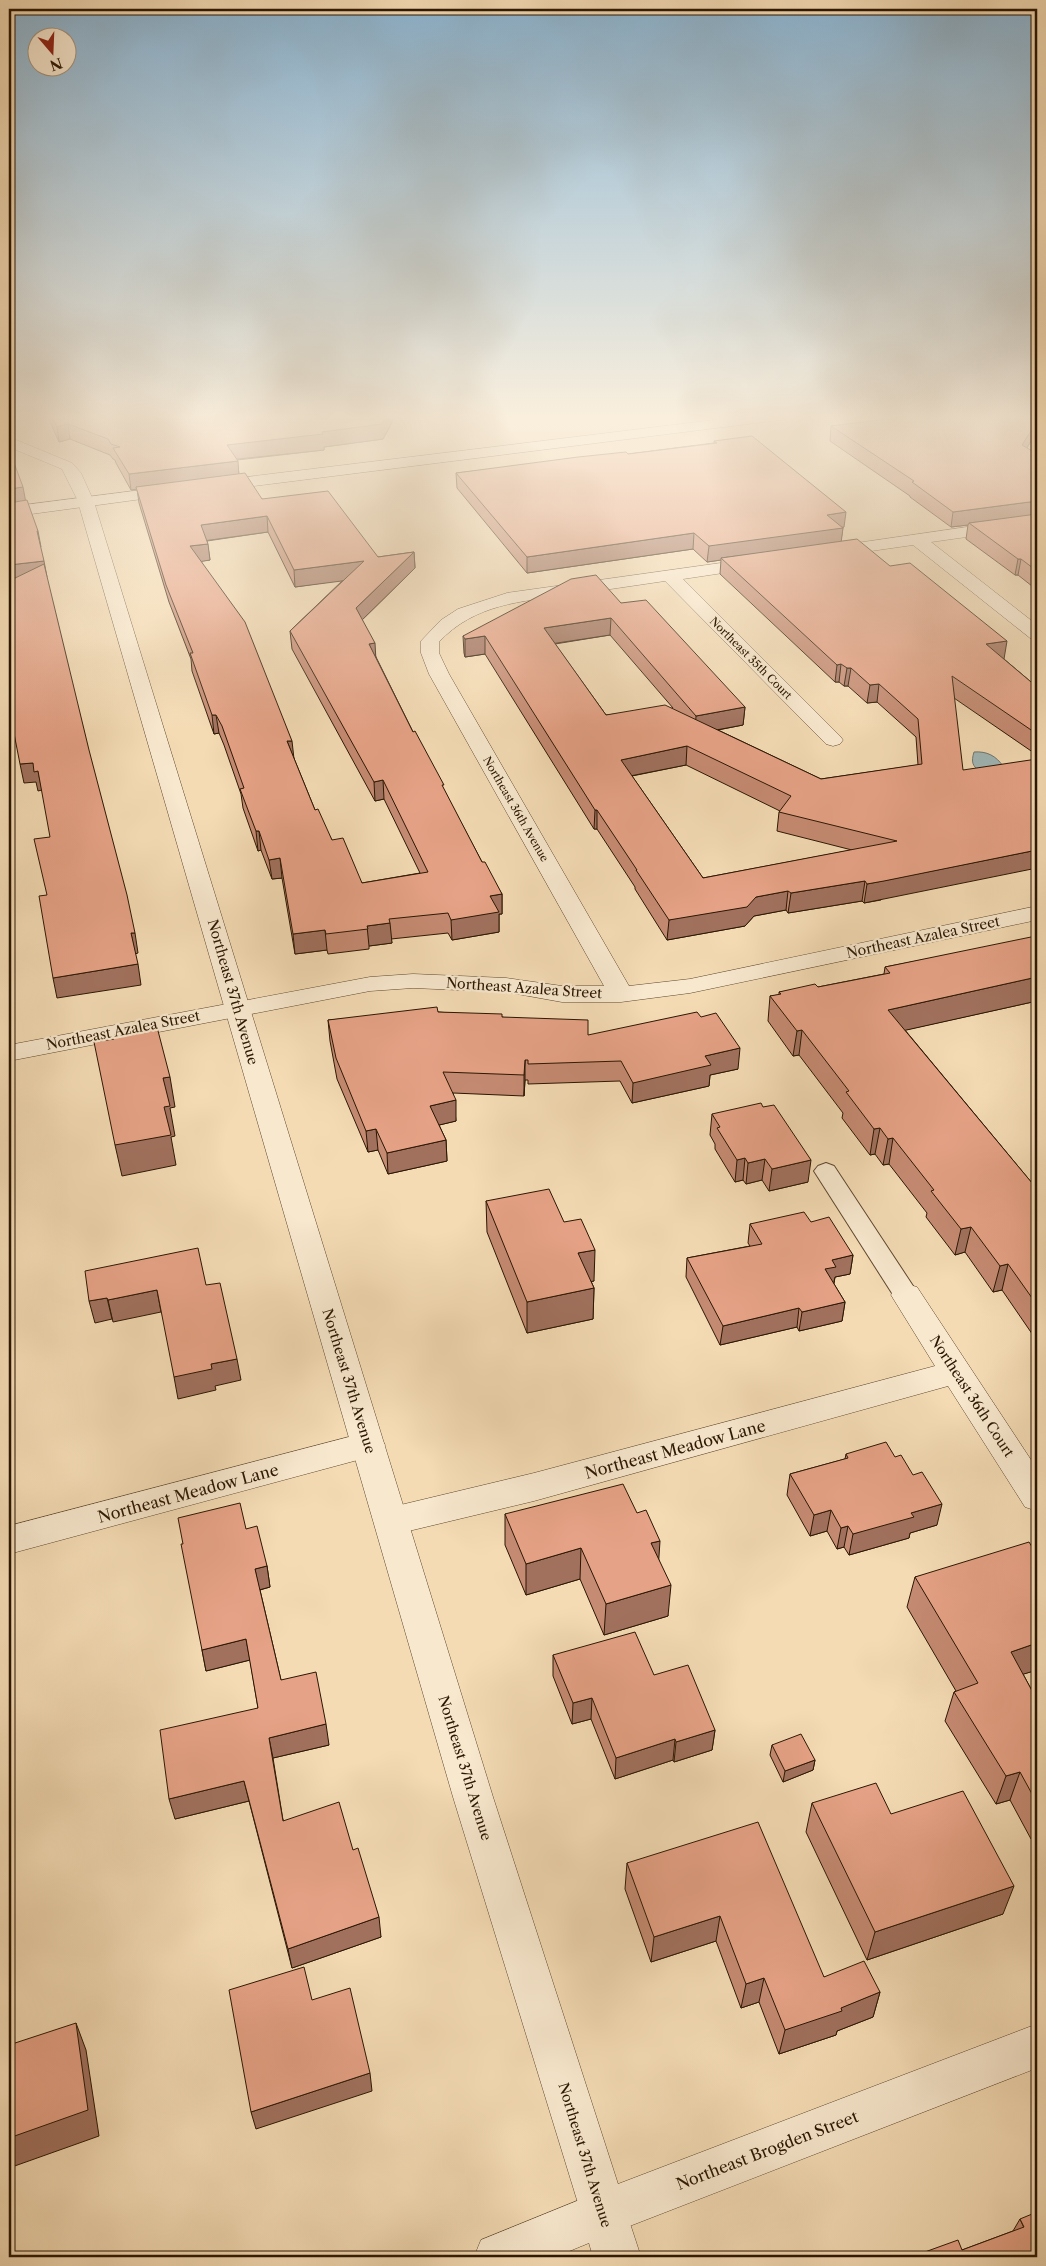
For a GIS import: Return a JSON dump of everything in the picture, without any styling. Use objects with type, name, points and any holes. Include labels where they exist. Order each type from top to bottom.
[{"type":"street","name":"Northeast 37th Avenue","points":[[92,521],[473,1797],[617,2257]]},
{"type":"street","points":[[812,555],[1037,522]]},
{"type":"street","points":[[917,540],[1037,634]]},
{"type":"street","points":[[669,576],[774,560]]},
{"type":"street","name":"Northeast 36th Avenue","points":[[621,994],[439,674],[430,653],[430,641],[444,625],[473,607],[508,598],[669,576]]},
{"type":"street","name":"Northeast 35th Court","points":[[669,576],[833,740]]},
{"type":"street","name":"Northeast Azalea Street","points":[[9,1053],[370,984],[414,981],[506,986],[562,994],[621,994],[690,986],[1037,914]]},
{"type":"street","name":"Northeast 36th Court","points":[[906,1295],[1037,1497]]},
{"type":"street","name":"Northeast Meadow Lane","points":[[392,1521],[505,1495],[957,1372]]},
{"type":"street","name":"Northeast Meadow Lane","points":[[9,1540],[368,1445]]},
{"type":"street","name":"Northeast Brogden Street","points":[[498,2257],[604,2213],[1037,2046]]},
{"type":"lane","points":[[826,1171],[906,1295]]},
{"type":"water","points":[[974,752],[983,752],[991,755],[1003,766],[981,772],[973,764]]},
{"type":"building","points":[[9,521],[34,521],[44,561],[9,565]]},
{"type":"building","points":[[146,521],[232,521],[201,525],[208,544],[190,546],[245,622],[292,741],[287,741],[315,810],[318,809],[332,840],[343,838],[362,883],[428,872],[383,780],[374,782],[290,631],[364,561],[294,570],[269,521],[351,521],[378,557],[414,552],[356,608],[375,643],[369,644],[413,732],[415,731],[482,862],[485,862],[502,894],[490,896],[499,912],[451,920],[448,913],[389,919],[390,923],[367,926],[368,929],[326,934],[325,930],[293,934],[280,858],[269,860],[259,831],[256,831],[240,789],[244,788],[222,726],[216,715],[212,715],[190,653],[193,653],[166,585]]},
{"type":"building","points":[[496,521],[834,521],[843,528],[709,546],[694,533],[527,557]]},
{"type":"building","points":[[986,521],[1037,521],[1037,571],[1021,559],[1018,559],[969,523]]},
{"type":"building","points":[[857,539],[890,566],[910,563],[1007,641],[986,644],[1037,687],[1037,734],[952,676],[963,770],[1037,759],[1037,850],[867,884],[865,881],[756,897],[747,907],[669,920],[597,810],[595,810],[485,636],[465,639],[463,636],[571,579],[596,575],[621,603],[646,600],[745,707],[696,716],[611,618],[544,628],[606,715],[665,705],[821,779],[922,764],[918,719],[879,684],[870,685],[851,668],[841,664],[837,665],[721,558]],"holes":[[[687,746],[791,796],[779,812],[897,841],[703,878],[621,760]]]},
{"type":"building","points":[[44,564],[89,750],[127,895],[135,933],[131,933],[138,964],[53,978],[39,896],[47,895],[34,839],[50,837],[38,771],[34,772],[33,763],[20,764],[9,708],[9,581]]},
{"type":"building","points":[[1031,937],[1037,938],[1037,977],[888,1010],[1037,1189],[1037,1305],[1008,1264],[1000,1266],[971,1227],[961,1229],[931,1191],[934,1190],[893,1138],[888,1139],[880,1128],[874,1129],[846,1092],[849,1091],[802,1030],[797,1031],[770,996],[781,994],[779,992],[815,984],[818,987],[890,973],[885,967]]},
{"type":"building","points":[[437,1007],[438,1012],[502,1014],[502,1017],[588,1020],[588,1035],[697,1012],[701,1017],[716,1013],[740,1048],[705,1056],[711,1065],[633,1083],[621,1061],[528,1064],[528,1060],[525,1060],[524,1075],[443,1072],[456,1100],[430,1106],[446,1140],[387,1153],[376,1129],[366,1131],[336,1058],[328,1020]]},
{"type":"building","points":[[157,1027],[170,1077],[163,1078],[170,1106],[164,1107],[171,1135],[115,1145],[94,1042],[114,1039],[114,1035]]},
{"type":"building","points":[[761,1103],[763,1107],[774,1105],[811,1160],[772,1169],[765,1159],[748,1163],[745,1158],[737,1160],[717,1128],[720,1127],[712,1114]]},
{"type":"building","points":[[549,1189],[564,1222],[581,1219],[595,1250],[578,1253],[594,1288],[527,1302],[486,1201]]},
{"type":"building","points":[[804,1212],[811,1222],[829,1217],[853,1255],[832,1260],[836,1267],[825,1269],[845,1302],[802,1312],[799,1308],[723,1326],[687,1258],[762,1244],[750,1224]]},
{"type":"building","points":[[198,1248],[206,1285],[220,1283],[237,1359],[211,1364],[212,1369],[174,1377],[157,1290],[108,1300],[107,1298],[89,1301],[85,1271]]},
{"type":"building","points":[[886,1442],[895,1457],[901,1455],[913,1475],[922,1472],[942,1504],[911,1513],[914,1517],[853,1534],[848,1526],[841,1528],[831,1510],[814,1515],[790,1474],[848,1458],[846,1454]]},
{"type":"building","points":[[623,1484],[637,1513],[646,1510],[660,1541],[651,1543],[671,1585],[606,1604],[581,1548],[526,1564],[505,1514]]},
{"type":"building","points":[[240,1503],[246,1529],[257,1526],[267,1566],[255,1569],[281,1680],[316,1672],[326,1724],[269,1738],[283,1821],[339,1802],[353,1850],[358,1848],[379,1917],[288,1949],[244,1781],[169,1799],[160,1730],[258,1708],[246,1639],[202,1650],[181,1544],[183,1544],[178,1518]]},
{"type":"building","points":[[1029,1542],[1037,1555],[1037,1643],[1011,1652],[1037,1700],[1037,1803],[1020,1772],[1006,1776],[954,1692],[978,1683],[915,1577]]},
{"type":"building","points":[[635,1632],[654,1675],[688,1665],[715,1730],[676,1742],[675,1739],[616,1758],[592,1698],[573,1703],[553,1655]]},
{"type":"building","points":[[801,1734],[815,1760],[785,1771],[772,1745]]},
{"type":"building","points":[[876,1783],[891,1814],[963,1791],[1014,1886],[875,1932],[812,1803]]},
{"type":"building","points":[[758,1822],[824,1977],[864,1961],[880,1992],[841,2008],[842,2011],[785,2030],[764,1978],[746,1984],[720,1916],[654,1937],[627,1863]]},
{"type":"building","points":[[304,1967],[312,2000],[350,1988],[370,2073],[251,2112],[229,1990]]},
{"type":"building","points":[[76,2023],[88,2110],[9,2138],[9,2045]]},
{"type":"building","points":[[1037,2212],[1037,2257],[911,2257],[958,2240],[962,2250],[1024,2227],[1020,2219]]}]
